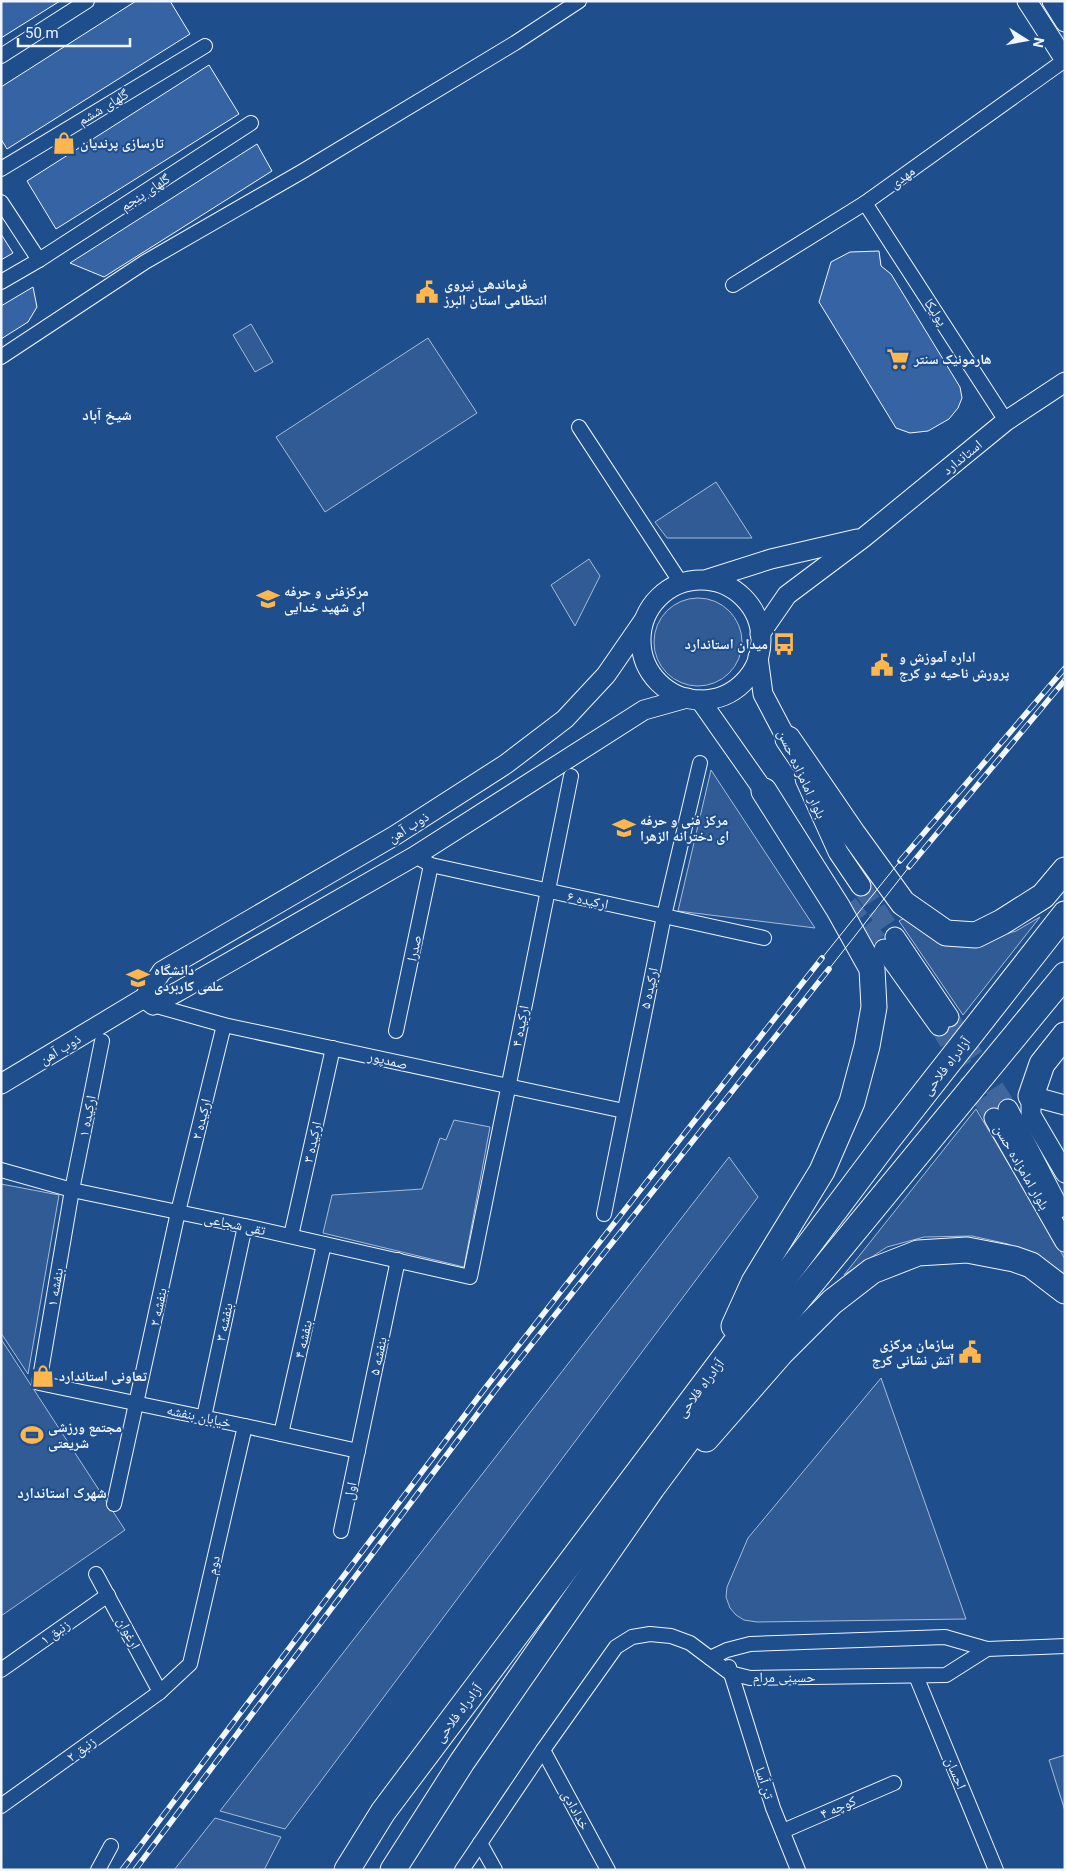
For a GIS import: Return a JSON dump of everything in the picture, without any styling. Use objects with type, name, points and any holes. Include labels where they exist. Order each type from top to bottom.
[{"type":"highway","points":[[788,740],[903,903],[946,933],[976,935],[1002,922],[1042,896],[1065,870]]},
{"type":"highway","points":[[713,1372],[754,1282],[822,1171],[852,1102],[867,1046],[874,1007],[872,969],[838,908],[764,792]]},
{"type":"highway","name":"آزادراه فلاحی","points":[[347,1870],[384,1812],[886,1141],[1065,914]]},
{"type":"highway","name":"آزادراه فلاحی","points":[[393,1870],[462,1762],[652,1488],[740,1370],[1065,974]]},
{"type":"highway","points":[[1031,1096],[1042,1064],[1065,1035]]},
{"type":"highway","points":[[652,1488],[709,1436],[782,1353],[832,1302],[872,1271],[918,1254],[967,1250],[1014,1259],[1031,1265],[1065,1291]]},
{"type":"main road","points":[[1027,1],[1065,60]]},
{"type":"main road","points":[[1052,1],[1065,22]]},
{"type":"main road","name":"استاندارد","points":[[760,634],[788,595],[864,538],[1006,421],[1065,382]]},
{"type":"main road","name":"استاندارد","points":[[706,580],[771,559],[864,538]]},
{"type":"main road","points":[[706,580],[726,585],[743,597],[755,614],[760,634],[758,656],[750,674],[736,688],[719,697],[693,699],[668,690],[653,677],[644,660],[640,640],[644,620],[653,602],[668,589],[681,583],[706,580]]},
{"type":"main road","name":"ذوب آهن","points":[[148,1002],[162,971],[394,836],[506,764],[565,719],[606,675],[644,620]]},
{"type":"main road","name":"بلوار امامزاده حسن","points":[[758,656],[763,694],[788,740],[838,852],[861,886]]},
{"type":"main road","points":[[693,699],[806,844],[848,904]]},
{"type":"main road","name":"ذوب آهن","points":[[1,1084],[148,1002],[423,860],[644,710],[693,699]]},
{"type":"main road","points":[[394,836],[423,860]]},
{"type":"main road","points":[[890,943],[944,1022]]},
{"type":"main road","points":[[1065,1105],[1031,1096],[1031,1114],[1065,1173]]},
{"type":"main road","name":"بلوار امامزاده حسن","points":[[1065,1220],[1001,1113],[1065,1242]]},
{"type":"street","points":[[1,56],[87,1]]},
{"type":"street","points":[[1,357],[145,262],[303,171],[515,43],[579,1]]},
{"type":"street","name":"گلهای ششم","points":[[1,169],[205,46]]},
{"type":"street","name":"مهدی","points":[[733,284],[865,203],[1065,60]]},
{"type":"street","name":"گلهای پنجم","points":[[1,282],[39,260],[251,123]]},
{"type":"street","points":[[1,202],[39,260]]},
{"type":"street","name":"پولیکا","points":[[865,203],[1006,421]]},
{"type":"street","points":[[579,427],[681,583]]},
{"type":"street","name":"ارکیده ۵","points":[[604,1214],[664,916],[700,763]]},
{"type":"street","name":"ارکیده ۴","points":[[470,1277],[571,776]]},
{"type":"street","name":"ارکیده ۶","points":[[423,860],[547,891],[764,938]]},
{"type":"street","name":"صدرا","points":[[396,1031],[423,860]]},
{"type":"street","name":"صمدپور","points":[[148,1002],[224,1026],[624,1110]]},
{"type":"street","name":"ارکیده ۲","points":[[178,1212],[224,1026]]},
{"type":"street","name":"ارکیده ۱","points":[[72,1190],[102,1041]]},
{"type":"street","name":"ارکیده ۳","points":[[291,1236],[333,1048]]},
{"type":"street","name":"تقی شجاعی","points":[[1,1170],[72,1190],[291,1236],[470,1277]]},
{"type":"street","name":"بنفشه ۱","points":[[39,1383],[72,1190]]},
{"type":"street","name":"بنفشه ۲","points":[[114,1504],[138,1403],[178,1212]]},
{"type":"street","name":"بنفشه ۳","points":[[204,1417],[245,1226]]},
{"type":"street","name":"بنفشه ۴","points":[[281,1434],[324,1244]]},
{"type":"street","name":"بنفشه ۵","points":[[358,1451],[398,1260]]},
{"type":"street","name":"خیابان بنفشه","points":[[39,1383],[358,1451]]},
{"type":"street","name":"دوم","points":[[160,1692],[190,1664],[245,1426]]},
{"type":"street","name":"اول","points":[[341,1531],[358,1451]]},
{"type":"street","name":"ارغوان","points":[[96,1574],[160,1692]]},
{"type":"street","name":"زنبق ۱","points":[[1,1670],[108,1595]]},
{"type":"street","points":[[462,1870],[543,1750],[616,1647],[632,1637],[650,1634],[671,1636],[690,1643],[710,1658]]},
{"type":"street","name":"حسینی مرام","points":[[987,1650],[946,1675],[916,1676],[750,1678],[730,1673],[710,1658],[727,1650],[750,1644],[945,1637],[987,1650],[1065,1646]]},
{"type":"street","name":"تن آسا","points":[[727,1650],[730,1673],[773,1808],[798,1870]]},
{"type":"street","name":"احسان","points":[[916,1676],[996,1870]]},
{"type":"street","name":"زنبق ۲","points":[[1,1806],[160,1692]]},
{"type":"street","name":"خدادادی","points":[[543,1750],[608,1870]]},
{"type":"street","name":"کوچه ۴","points":[[783,1831],[894,1784]]},
{"type":"street","points":[[480,1842],[495,1870]]},
{"type":"street","points":[[98,1870],[111,1846]]},
{"type":"shaded area","points":[[251,324],[273,362],[255,372],[233,335]]},
{"type":"shaded area","points":[[428,338],[477,413],[325,512],[276,437]]},
{"type":"shaded area","points":[[716,482],[752,538],[667,538],[655,522]]},
{"type":"shaded area","points":[[589,559],[600,576],[575,626],[551,585]]},
{"type":"shaded area","points":[[689,598],[707,598],[723,605],[735,617],[742,633],[742,651],[735,667],[723,679],[707,686],[689,686],[673,679],[661,667],[654,651],[654,633],[661,617],[673,605]]},
{"type":"shaded area","points":[[711,770],[815,928],[678,911]]},
{"type":"shaded area","points":[[906,917],[997,936],[1016,931],[1040,917],[963,1015],[899,921]]},
{"type":"shaded area","points":[[976,1109],[1065,1259],[1065,1277],[1048,1262],[1008,1244],[972,1236],[924,1237],[887,1247],[844,1275]]},
{"type":"shaded area","points":[[454,1120],[490,1127],[464,1267],[323,1233],[332,1195],[422,1189],[440,1138],[446,1140]]},
{"type":"shaded area","points":[[729,1157],[758,1197],[285,1829],[220,1811]]},
{"type":"shaded area","points":[[1,1184],[59,1195],[28,1374],[1,1333]]},
{"type":"shaded area","name":"مجتمع ورزشی شریعتی","points":[[1,1339],[125,1530],[1,1616]]},
{"type":"shaded area","points":[[881,1378],[966,1619],[757,1622],[744,1620],[730,1608],[726,1597],[727,1587],[748,1538]]},
{"type":"shaded area","points":[[1065,1755],[1065,1811],[1049,1760]]},
{"type":"shaded area","points":[[215,1818],[281,1837],[264,1870],[174,1870]]},
{"type":"building","points":[[1,1],[60,1],[1,38]]},
{"type":"building","points":[[136,1],[170,1],[190,34],[7,149],[1,139],[1,87]]},
{"type":"building","points":[[209,65],[239,114],[56,229],[27,181]]},
{"type":"building","points":[[257,144],[272,171],[104,277],[70,263]]},
{"type":"building","points":[[1,234],[13,253],[1,260]]},
{"type":"building","name":"هارمونیک سنتر","points":[[879,251],[881,266],[891,274],[960,387],[962,398],[958,408],[949,419],[928,431],[910,433],[896,428],[819,302],[831,262],[850,252]]},
{"type":"building","points":[[33,287],[37,307],[28,322],[1,339],[1,306]]},
{"type":"tunnel","points":[[861,886],[895,937]]},
{"type":"tunnel","points":[[848,904],[884,949]]},
{"type":"tunnel","points":[[949,1017],[1008,1109]]},
{"type":"tunnel","points":[[939,1026],[994,1118]]},
{"type":"tram line","points":[[822,958],[900,861]]},
{"type":"tram line","points":[[829,969],[909,867]]},
{"type":"railway","points":[[900,861],[1065,668]]},
{"type":"railway","points":[[909,867],[1065,680]]},
{"type":"railway","points":[[122,1870],[486,1387],[822,958]]},
{"type":"railway","points":[[135,1870],[494,1392],[829,969]]},
{"type":"place","name":"تارسازی پرندیان","points":[[64,143]]},
{"type":"place","name":"فرماندهی نیروی انتظامی استان البرز","points":[[427,292]]},
{"type":"place","name":"هارمونیک سنتر","points":[[898,359]]},
{"type":"place","name":"مرکزفنی و حرفه ای شهید خدایی","points":[[268,599]]},
{"type":"place","name":"میدان استاندارد","points":[[784,644]]},
{"type":"place","name":"اداره آموزش و پرورش ناحیه دو کرج","points":[[882,665]]},
{"type":"place","name":"مرکز فنی و حرفه ای دخترانه الزهرا","points":[[624,828]]},
{"type":"place","name":"دانشگاه علمی کاربردی","points":[[138,978]]},
{"type":"place","name":"سازمان مرکزی آتش نشانی کرج","points":[[970,1352]]},
{"type":"place","name":"تعاونی استاندارد","points":[[43,1376]]},
{"type":"place","name":"مجتمع ورزشی شریعتی","points":[[32,1435]]},
{"type":"district","name":"شیخ آباد","points":[[107,415]]},
{"type":"district","name":"شهرک استاندارد","points":[[62,1493]]}]
